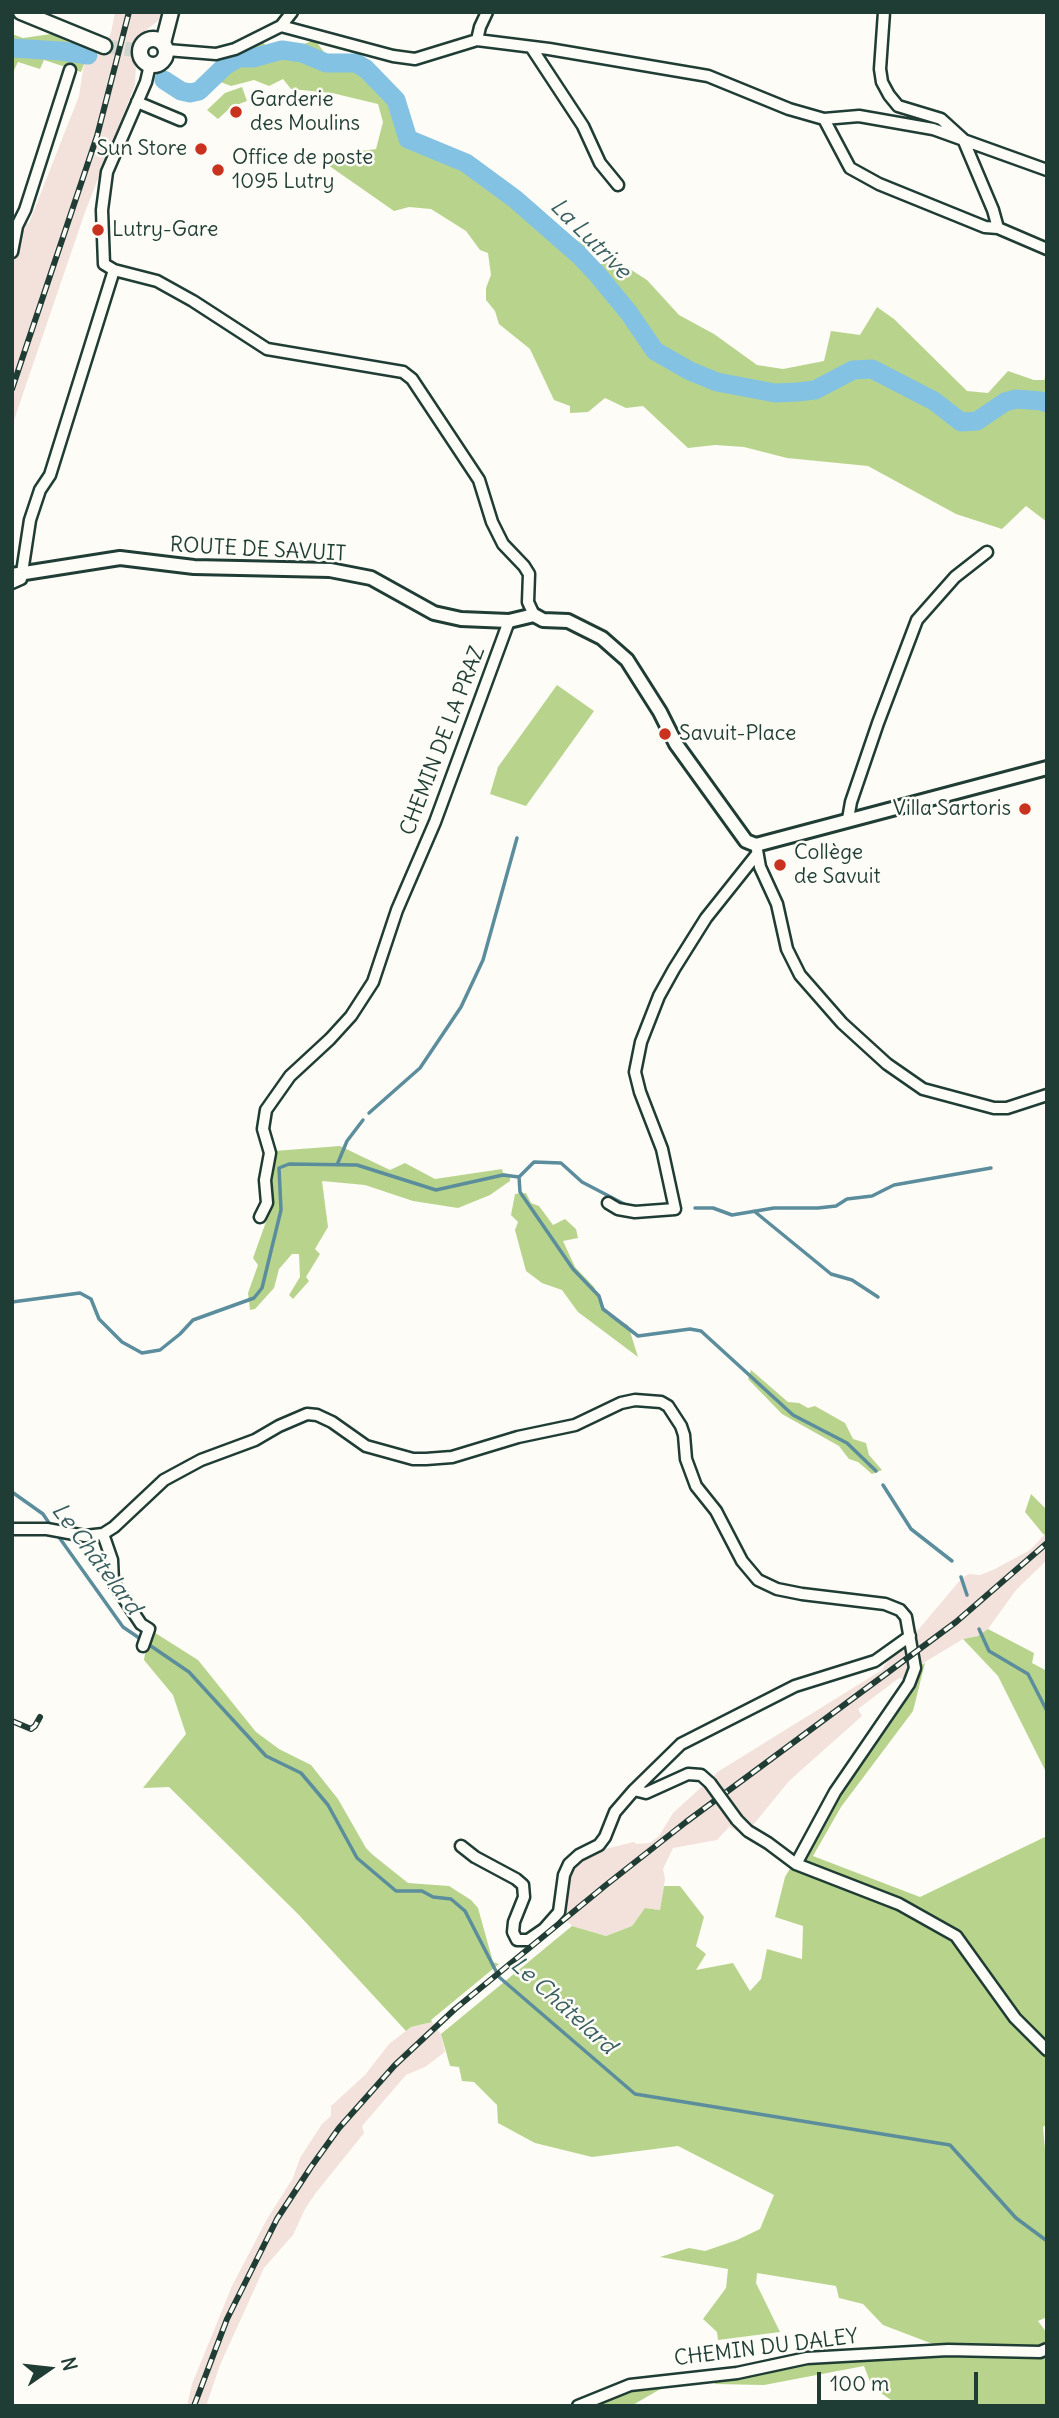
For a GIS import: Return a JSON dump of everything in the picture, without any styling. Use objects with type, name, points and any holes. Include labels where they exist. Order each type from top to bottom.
[{"type":"main road","points":[[21,12],[104,46]]},
{"type":"main road","points":[[165,46],[151,39],[143,43],[137,51],[150,65],[163,62],[171,12]]},
{"type":"street","points":[[165,46],[216,54],[234,49],[281,26],[292,12]]},
{"type":"street","points":[[477,40],[487,12]]},
{"type":"street","points":[[884,12],[880,69],[882,82],[889,96],[898,106],[941,119],[963,139],[998,228]]},
{"type":"street","points":[[281,26],[393,56],[415,59],[477,40],[708,76],[789,109],[824,119],[859,116],[933,129],[1047,170]]},
{"type":"street","points":[[531,47],[583,126],[600,163],[618,185]]},
{"type":"street","points":[[150,65],[107,172],[103,192],[103,259],[107,267],[157,282],[193,301],[267,349],[403,372],[422,391],[479,480],[492,522],[503,544],[529,574],[528,602],[534,615],[543,620],[568,621],[581,627],[602,638],[627,660],[654,701],[676,744],[746,841],[757,849],[760,867],[777,904],[787,949],[800,975],[842,1023],[887,1064],[923,1089],[994,1108],[1007,1108],[1047,1095]]},
{"type":"street","points":[[12,252],[15,224],[25,210],[70,70]]},
{"type":"street","points":[[137,102],[180,120]]},
{"type":"street","points":[[824,119],[850,168],[879,184],[985,228],[998,228],[1047,249]]},
{"type":"street","points":[[12,583],[22,579],[18,575],[30,520],[40,490],[50,475],[114,270]]},
{"type":"street","points":[[848,819],[851,802],[878,723],[917,620],[955,577],[987,552]]},
{"type":"street","name":"ROUTE DE SAVUIT","points":[[18,575],[120,558],[194,567],[330,569],[372,578],[433,613],[461,619],[509,621],[534,615]]},
{"type":"street","name":"CHEMIN DE LA PRAZ","points":[[260,1217],[267,1203],[265,1180],[270,1153],[263,1129],[266,1110],[290,1076],[351,1016],[373,982],[411,874],[435,822],[509,621]]},
{"type":"street","points":[[608,1203],[618,1209],[635,1212],[675,1209],[662,1149],[635,1072],[641,1042],[659,996],[674,969],[706,918],[757,849],[848,819],[1047,768]]},
{"type":"street","points":[[12,1529],[49,1529],[85,1536],[103,1534],[164,1480],[201,1460],[256,1440],[279,1426],[310,1414],[332,1422],[366,1446],[413,1459],[426,1459],[452,1457],[510,1439],[575,1425],[621,1403],[635,1400],[661,1402],[668,1406],[681,1426],[686,1459],[696,1486],[716,1511],[742,1561],[758,1580],[777,1589],[802,1594],[892,1606],[906,1617],[915,1668],[909,1684],[835,1792],[796,1864]]},
{"type":"street","points":[[103,1534],[112,1560],[113,1582],[141,1624],[146,1637]]},
{"type":"street","points":[[461,1846],[523,1885],[524,1897],[513,1922],[513,1932],[517,1940],[527,1940],[544,1930],[559,1912],[564,1875],[569,1864],[579,1855],[600,1845],[615,1812],[681,1744],[794,1686],[875,1661],[909,1632]]},
{"type":"street","points":[[634,1790],[646,1793],[688,1774],[701,1775],[748,1831],[796,1864],[899,1904],[956,1936],[1015,2018],[1047,2050]]},
{"type":"street","name":"CHEMIN DU DALEY","points":[[578,2406],[630,2385],[737,2373],[807,2358],[948,2350],[1047,2349]]},
{"type":"shaded area","points":[[115,12],[162,12],[159,20],[136,38],[132,56],[136,64],[135,85],[85,212],[12,426],[12,252],[17,226],[29,223],[79,96],[84,64],[102,52],[111,33]]},
{"type":"shaded area","points":[[1047,1532],[1047,1560],[1016,1590],[988,1629],[979,1636],[963,1639],[915,1668],[905,1679],[899,1678],[858,1709],[862,1716],[789,1781],[745,1835],[729,1827],[717,1840],[673,1848],[663,1869],[665,1879],[660,1910],[645,1908],[632,1926],[606,1936],[572,1926],[559,1912],[569,1864],[599,1845],[605,1849],[634,1842],[650,1843],[659,1836],[673,1813],[719,1771],[882,1670],[908,1629],[918,1630],[962,1578],[969,1574],[980,1575],[993,1570],[1030,1550]]},
{"type":"shaded area","points":[[432,2022],[441,2034],[445,2052],[425,2067],[406,2075],[362,2126],[364,2133],[315,2194],[293,2235],[264,2268],[220,2365],[206,2406],[187,2406],[192,2384],[232,2286],[267,2219],[293,2178],[300,2158],[322,2124],[331,2116],[331,2106],[365,2075],[389,2044],[411,2027]]},
{"type":"green space","points":[[12,34],[23,38],[51,34],[89,51],[92,59],[84,64],[81,72],[44,60],[40,69],[18,62],[12,74]]},
{"type":"green space","points":[[315,40],[330,60],[359,56],[392,88],[408,137],[522,206],[563,247],[573,238],[586,246],[580,259],[593,270],[611,257],[647,280],[679,315],[714,334],[757,365],[783,369],[824,361],[831,331],[860,335],[877,307],[894,319],[967,391],[988,393],[1008,371],[1034,380],[1044,380],[1047,375],[1047,522],[1026,506],[1002,529],[956,514],[868,466],[787,458],[744,447],[715,445],[688,448],[643,406],[626,408],[605,398],[588,412],[570,413],[570,406],[554,400],[530,349],[499,324],[495,311],[486,300],[486,288],[491,275],[488,253],[480,250],[466,231],[431,209],[409,207],[394,211],[328,165],[333,155],[376,149],[383,122],[378,104],[332,93],[291,89],[283,79],[269,86],[254,80],[231,86],[210,78],[218,62],[262,41],[273,55]]},
{"type":"green space","points":[[242,87],[247,101],[231,107],[218,119],[207,110],[225,93]]},
{"type":"green space","points":[[557,685],[594,711],[526,806],[490,794],[498,767]]},
{"type":"green space","points":[[340,1146],[390,1170],[405,1163],[435,1179],[502,1169],[503,1173],[510,1174],[510,1181],[490,1195],[458,1208],[413,1201],[365,1185],[322,1181],[328,1227],[315,1249],[320,1254],[306,1277],[309,1281],[293,1299],[289,1295],[300,1277],[299,1254],[292,1254],[279,1269],[274,1288],[255,1309],[250,1310],[248,1293],[258,1265],[253,1258],[267,1219],[267,1180],[274,1151]]},
{"type":"green space","points":[[526,1193],[531,1203],[539,1206],[553,1225],[565,1219],[576,1229],[578,1238],[563,1241],[575,1267],[594,1287],[606,1314],[628,1325],[638,1357],[578,1312],[562,1290],[542,1283],[526,1271],[515,1230],[518,1222],[511,1215],[515,1194]]},
{"type":"green space","points":[[751,1370],[788,1402],[799,1403],[808,1408],[815,1406],[845,1423],[853,1439],[866,1443],[869,1455],[882,1470],[872,1474],[858,1462],[849,1459],[839,1446],[782,1414],[748,1379]]},
{"type":"green space","points":[[1031,1494],[1047,1510],[1047,1532],[1044,1535],[1025,1512]]},
{"type":"green space","points":[[149,1629],[198,1660],[256,1732],[279,1749],[311,1765],[338,1799],[366,1848],[373,1855],[408,1883],[449,1886],[471,1900],[478,1908],[493,1962],[499,1964],[431,2020],[432,2022],[411,2027],[406,2031],[298,1914],[169,1787],[143,1788],[186,1734],[173,1695],[144,1660]]},
{"type":"green space","points":[[988,1629],[1034,1653],[1032,1663],[1047,1671],[1047,1774],[998,1676],[963,1639],[978,1636]]},
{"type":"green space","points":[[925,1663],[913,1711],[841,1807],[813,1856],[920,1897],[1047,1836],[1047,2124],[1043,2127],[1047,2172],[1047,2317],[1038,2321],[1047,2333],[1047,2406],[907,2406],[894,2402],[872,2387],[864,2366],[764,2385],[715,2384],[713,2375],[807,2358],[946,2349],[883,2325],[863,2304],[839,2298],[836,2286],[757,2273],[756,2283],[780,2332],[718,2340],[717,2332],[703,2319],[726,2288],[728,2269],[660,2257],[689,2248],[705,2251],[760,2229],[774,2195],[678,2146],[592,2157],[535,2143],[498,2123],[497,2105],[474,2082],[462,2081],[459,2067],[450,2066],[441,2034],[572,1926],[606,1936],[632,1926],[645,1908],[660,1910],[664,1886],[680,1886],[704,1917],[696,1946],[706,1954],[696,1970],[733,1963],[750,1991],[761,1979],[767,1949],[802,1959],[803,1926],[775,1917],[785,1877],[835,1792],[915,1668]]},
{"type":"green space","points":[[678,2379],[631,2406],[578,2406],[630,2385]]},
{"type":"waterway","name":"La Lutrive","points":[[12,48],[88,55]]},
{"type":"waterway","name":"La Lutrive","points":[[164,80],[181,91],[199,91],[225,66],[238,58],[253,58],[282,50],[302,53],[326,63],[356,63],[366,69],[396,100],[408,139],[466,163],[515,199],[597,274],[655,351],[690,371],[717,382],[775,393],[797,392],[815,390],[853,370],[872,369],[934,401],[961,422],[977,421],[1005,402],[1016,399],[1047,403]]},
{"type":"waterway","points":[[369,1113],[420,1068],[461,1007],[483,960],[517,838]]},
{"type":"waterway","points":[[337,1165],[347,1141],[363,1120]]},
{"type":"waterway","points":[[519,1177],[534,1162],[561,1163],[582,1182],[628,1206]]},
{"type":"waterway","points":[[12,1302],[80,1293],[91,1299],[99,1319],[122,1342],[142,1353],[160,1350],[193,1320],[254,1298],[262,1288],[281,1210],[279,1168],[289,1164],[357,1165],[436,1190],[503,1175],[519,1177]]},
{"type":"waterway","points":[[695,1208],[713,1208],[732,1215],[774,1208],[836,1206],[847,1199],[872,1196],[894,1185],[991,1168]]},
{"type":"waterway","points":[[519,1177],[520,1192],[573,1269],[599,1296],[603,1309],[638,1336],[690,1329],[701,1331],[793,1415],[847,1443],[876,1471]]},
{"type":"waterway","points":[[754,1211],[831,1274],[852,1280],[878,1297]]},
{"type":"waterway","points":[[883,1485],[911,1529],[952,1561]]},
{"type":"waterway","name":"Le Châtelard","points":[[12,1492],[43,1514],[51,1526]]},
{"type":"waterway","name":"Le Châtelard","points":[[56,1533],[123,1627],[189,1672],[266,1756],[301,1773],[328,1805],[357,1858],[396,1891],[422,1891],[433,1897],[451,1899],[465,1911],[499,1977],[635,2094],[950,2145],[1016,2218],[1047,2241]]},
{"type":"waterway","points":[[961,1577],[967,1595]]},
{"type":"waterway","points":[[979,1629],[989,1651],[1028,1674],[1047,1711]]},
{"type":"tunnel","points":[[104,46],[134,50]]},
{"type":"railway","points":[[12,389],[97,136],[129,12]]},
{"type":"railway","points":[[194,2406],[227,2319],[277,2219],[339,2128],[395,2065],[455,2009],[606,1885],[686,1822],[956,1622],[1047,1543]]},
{"type":"railway","points":[[12,1721],[31,1729],[40,1717]]},
{"type":"place","name":"Garderie des Moulins","points":[[236,112]]},
{"type":"place","name":"Sun Store","points":[[201,149]]},
{"type":"place","name":"Office de poste 1095 Lutry","points":[[218,170]]},
{"type":"place","name":"Lutry-Gare","points":[[98,230]]},
{"type":"place","name":"Savuit-Place","points":[[665,734]]},
{"type":"place","name":"Villa Sartoris","points":[[1025,809]]},
{"type":"place","name":"Collège de Savuit","points":[[780,865]]}]
